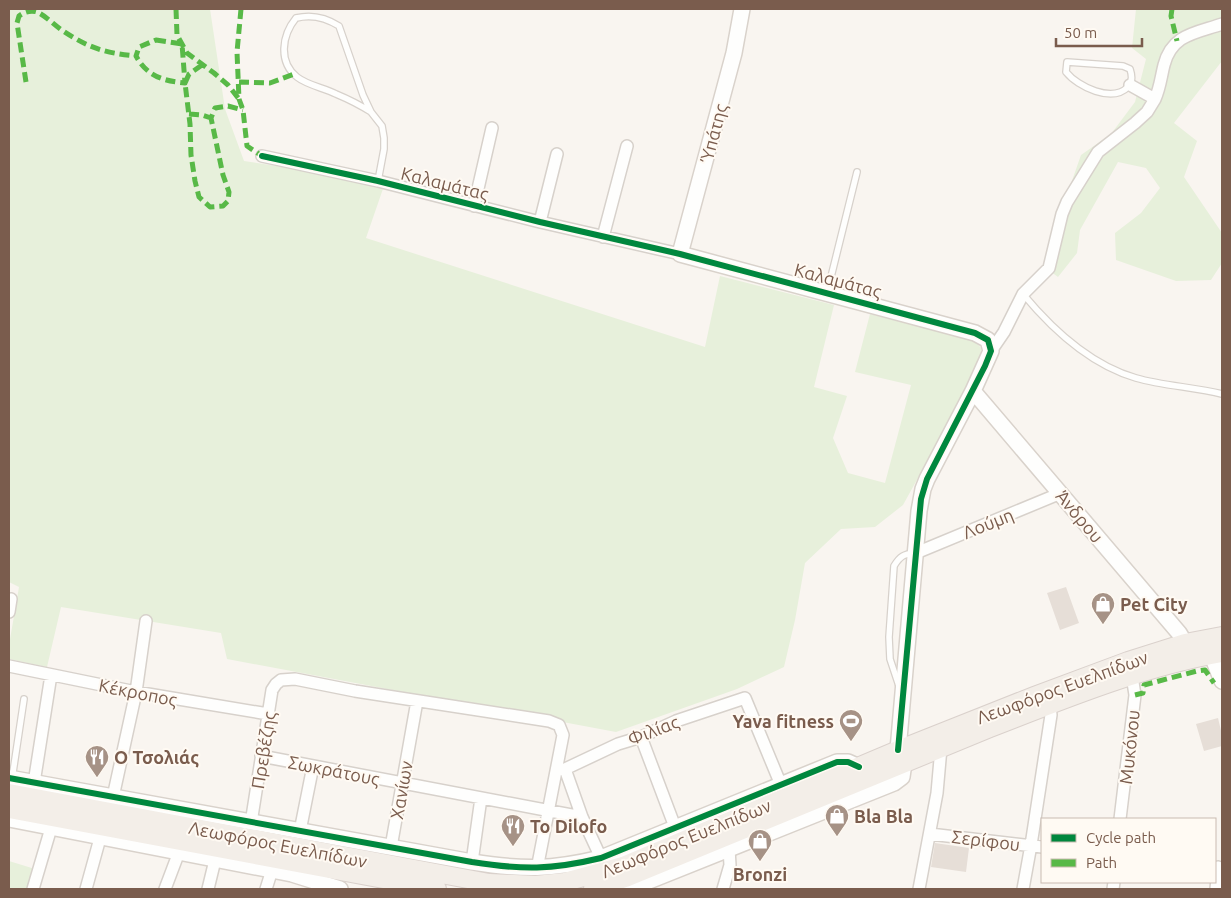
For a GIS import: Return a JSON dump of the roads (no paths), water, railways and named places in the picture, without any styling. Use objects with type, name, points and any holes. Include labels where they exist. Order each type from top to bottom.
[{"type":"main road","name":"Λεωφόρος Ευελπίδων","points":[[593,889],[630,885],[901,757],[1042,693],[1128,661],[1185,643],[1215,645]]},
{"type":"main road","name":"Λεωφόρος Ευελπίδων","points":[[10,783],[188,827],[329,854],[385,881],[472,881],[506,876],[536,885],[565,882],[623,866],[859,767],[942,748],[1050,705],[1215,645]]},
{"type":"main road","name":"Λεωφόρος Ευελπίδων","points":[[9,817],[102,832],[295,869],[437,889]]},
{"type":"street","name":"Ύπάτης","points":[[680,254],[734,53],[742,10]]},
{"type":"street","points":[[630,885],[729,849],[894,783],[902,776],[902,698],[923,489],[973,391],[991,351],[1004,332],[1023,294],[1049,268],[1062,214],[1067,202],[1098,152],[1147,112],[1161,87],[1169,49],[1177,41],[1222,24]]},
{"type":"street","points":[[1130,85],[1155,99]]},
{"type":"street","points":[[474,206],[492,128]]},
{"type":"street","points":[[603,237],[627,146]]},
{"type":"street","points":[[540,222],[557,154]]},
{"type":"street","name":"Καλαμάτας","points":[[262,156],[378,181],[540,222],[680,254],[827,293],[975,333],[988,340],[991,351]]},
{"type":"street","name":"Άνδρου","points":[[973,391],[1179,633],[1185,643]]},
{"type":"street","name":"Λούμη","points":[[916,553],[1061,493]]},
{"type":"street","points":[[9,612],[11,599]]},
{"type":"street","points":[[113,798],[136,692],[146,621]]},
{"type":"street","points":[[1215,645],[1222,681]]},
{"type":"street","name":"Κέκροπος","points":[[9,666],[136,692],[268,714]]},
{"type":"street","points":[[34,783],[51,675]]},
{"type":"street","name":"Μυκόνου","points":[[1120,818],[1135,695],[1132,676]]},
{"type":"street","name":"Πρεβέζης","points":[[251,822],[272,690],[281,680],[295,679],[417,701]]},
{"type":"street","name":"Φιλίας","points":[[560,770],[676,721],[745,698],[781,785]]},
{"type":"street","points":[[417,701],[549,721],[559,725],[562,735],[560,770],[548,810],[537,869]]},
{"type":"street","name":"Χανίων","points":[[385,881],[417,701]]},
{"type":"street","points":[[1022,889],[1037,846],[1051,715],[1050,705]]},
{"type":"street","points":[[641,737],[675,827]]},
{"type":"street","points":[[919,889],[937,793],[942,748]]},
{"type":"street","name":"Σωκράτους","points":[[261,756],[582,817]]},
{"type":"street","points":[[10,783],[34,783],[472,862],[506,876],[601,858],[837,762],[848,762],[859,767]]},
{"type":"street","points":[[306,832],[313,766]]},
{"type":"street","points":[[560,770],[601,858]]},
{"type":"street","points":[[472,862],[481,798]]},
{"type":"street","points":[[169,808],[188,827]]},
{"type":"street","points":[[9,817],[51,828],[102,832],[179,852],[217,854],[272,870],[295,869],[320,886],[340,889]]},
{"type":"street","points":[[33,889],[51,828]]},
{"type":"street","points":[[86,889],[102,832]]},
{"type":"street","points":[[306,832],[329,854]]},
{"type":"street","name":"Σερίφου","points":[[930,834],[1037,846]]},
{"type":"street","points":[[723,889],[730,865],[729,849]]},
{"type":"street","points":[[165,889],[179,852]]},
{"type":"street","points":[[208,889],[217,854]]},
{"type":"street","points":[[1216,889],[1218,867]]},
{"type":"street","points":[[266,889],[272,870]]},
{"type":"lane","points":[[371,112],[339,94],[298,78],[290,70],[283,49],[287,34],[296,18],[316,16],[329,20],[339,26],[357,80],[371,112],[382,126],[384,138],[378,181]]},
{"type":"lane","points":[[1067,62],[1123,66],[1130,69],[1132,75],[1130,85],[1122,93],[1113,95],[1100,93],[1072,79],[1066,72],[1067,62]]},
{"type":"lane","points":[[827,293],[857,172]]},
{"type":"lane","points":[[1023,294],[1056,328],[1084,352],[1106,366],[1141,379],[1222,394]]},
{"type":"lane","points":[[10,783],[24,699]]},
{"type":"place","name":"Pet City","points":[[1103,625]]},
{"type":"place","name":"Yava fitness","points":[[851,742]]},
{"type":"place","name":"Ο Τσολιάς","points":[[97,778]]},
{"type":"place","name":"Bla Bla","points":[[837,837]]},
{"type":"place","name":"To Dilofo","points":[[513,847]]},
{"type":"place","name":"Bronzi","points":[[760,862]]}]
